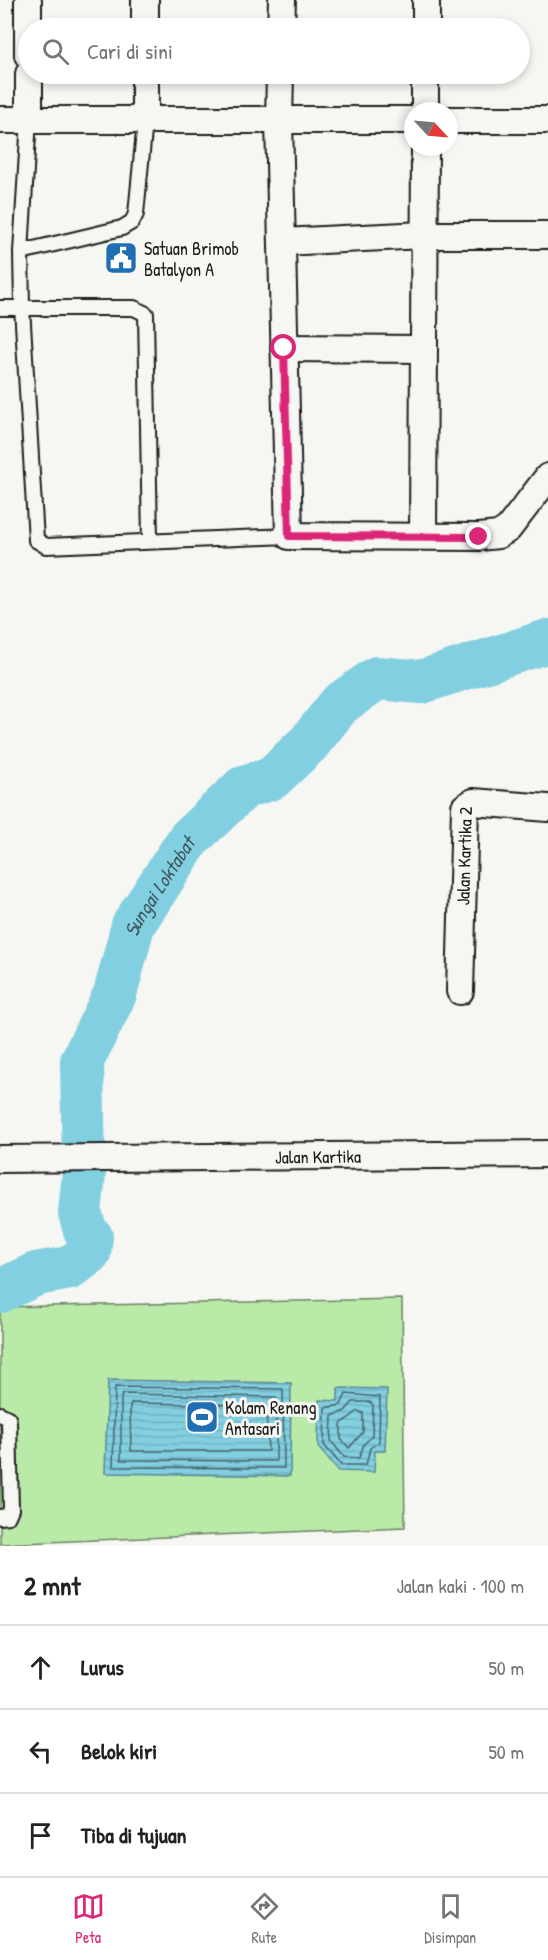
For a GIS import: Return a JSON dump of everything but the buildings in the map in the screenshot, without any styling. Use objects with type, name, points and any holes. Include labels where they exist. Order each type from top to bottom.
[{"type":"street","points":[[28,0],[28,18]]},
{"type":"street","points":[[145,0],[145,18]]},
{"type":"street","points":[[281,18],[282,0]]},
{"type":"street","points":[[426,0],[426,18]]},
{"type":"street","points":[[29,84],[29,119]]},
{"type":"street","points":[[145,84],[145,121]]},
{"type":"street","points":[[280,84],[289,536],[479,537],[498,535],[508,529],[548,477]]},
{"type":"street","points":[[425,84],[425,102]]},
{"type":"street","points":[[0,120],[404,120]]},
{"type":"street","points":[[458,120],[548,120]]},
{"type":"street","points":[[423,536],[425,156]]},
{"type":"street","points":[[282,242],[424,235],[548,235]]},
{"type":"street","points":[[284,348],[424,349]]},
{"type":"street","name":"Jalan Kartika 2","points":[[460,992],[465,807],[473,802],[548,808]]},
{"type":"street","name":"Jalan Kartika","points":[[0,1159],[548,1154]]},
{"type":"lane","points":[[29,119],[21,252],[21,307],[36,540],[46,546],[289,536]]},
{"type":"lane","points":[[21,252],[115,230],[132,222],[136,213],[145,121]]},
{"type":"lane","points":[[0,308],[134,308],[146,314],[150,541]]},
{"type":"lane","points":[[0,1414],[8,1418],[9,1422],[11,1509],[8,1516],[0,1517]]},
{"type":"green space","name":"Kolam Renang Antasari","points":[[402,1299],[405,1527],[0,1544],[0,1307]]},
{"type":"water","points":[[108,1380],[291,1383],[290,1476],[105,1473]]},
{"type":"water","points":[[338,1388],[387,1389],[385,1451],[375,1451],[374,1472],[338,1471],[318,1447],[319,1400],[338,1401]]},
{"type":"waterway","name":"Sungai Loktabat","points":[[0,1291],[36,1274],[70,1268],[89,1253],[91,1237],[85,1230],[80,1213],[84,1173],[82,1061],[115,994],[133,925],[189,839],[244,787],[272,778],[309,743],[340,704],[377,678],[421,682],[548,641]]},
{"type":"place","name":"Satuan Brimob Batalyon A","points":[[121,258]]},
{"type":"place","name":"Kolam Renang Antasari","points":[[202,1417]]},
{"type":"route","points":[[284,348],[289,536],[479,537]]}]
